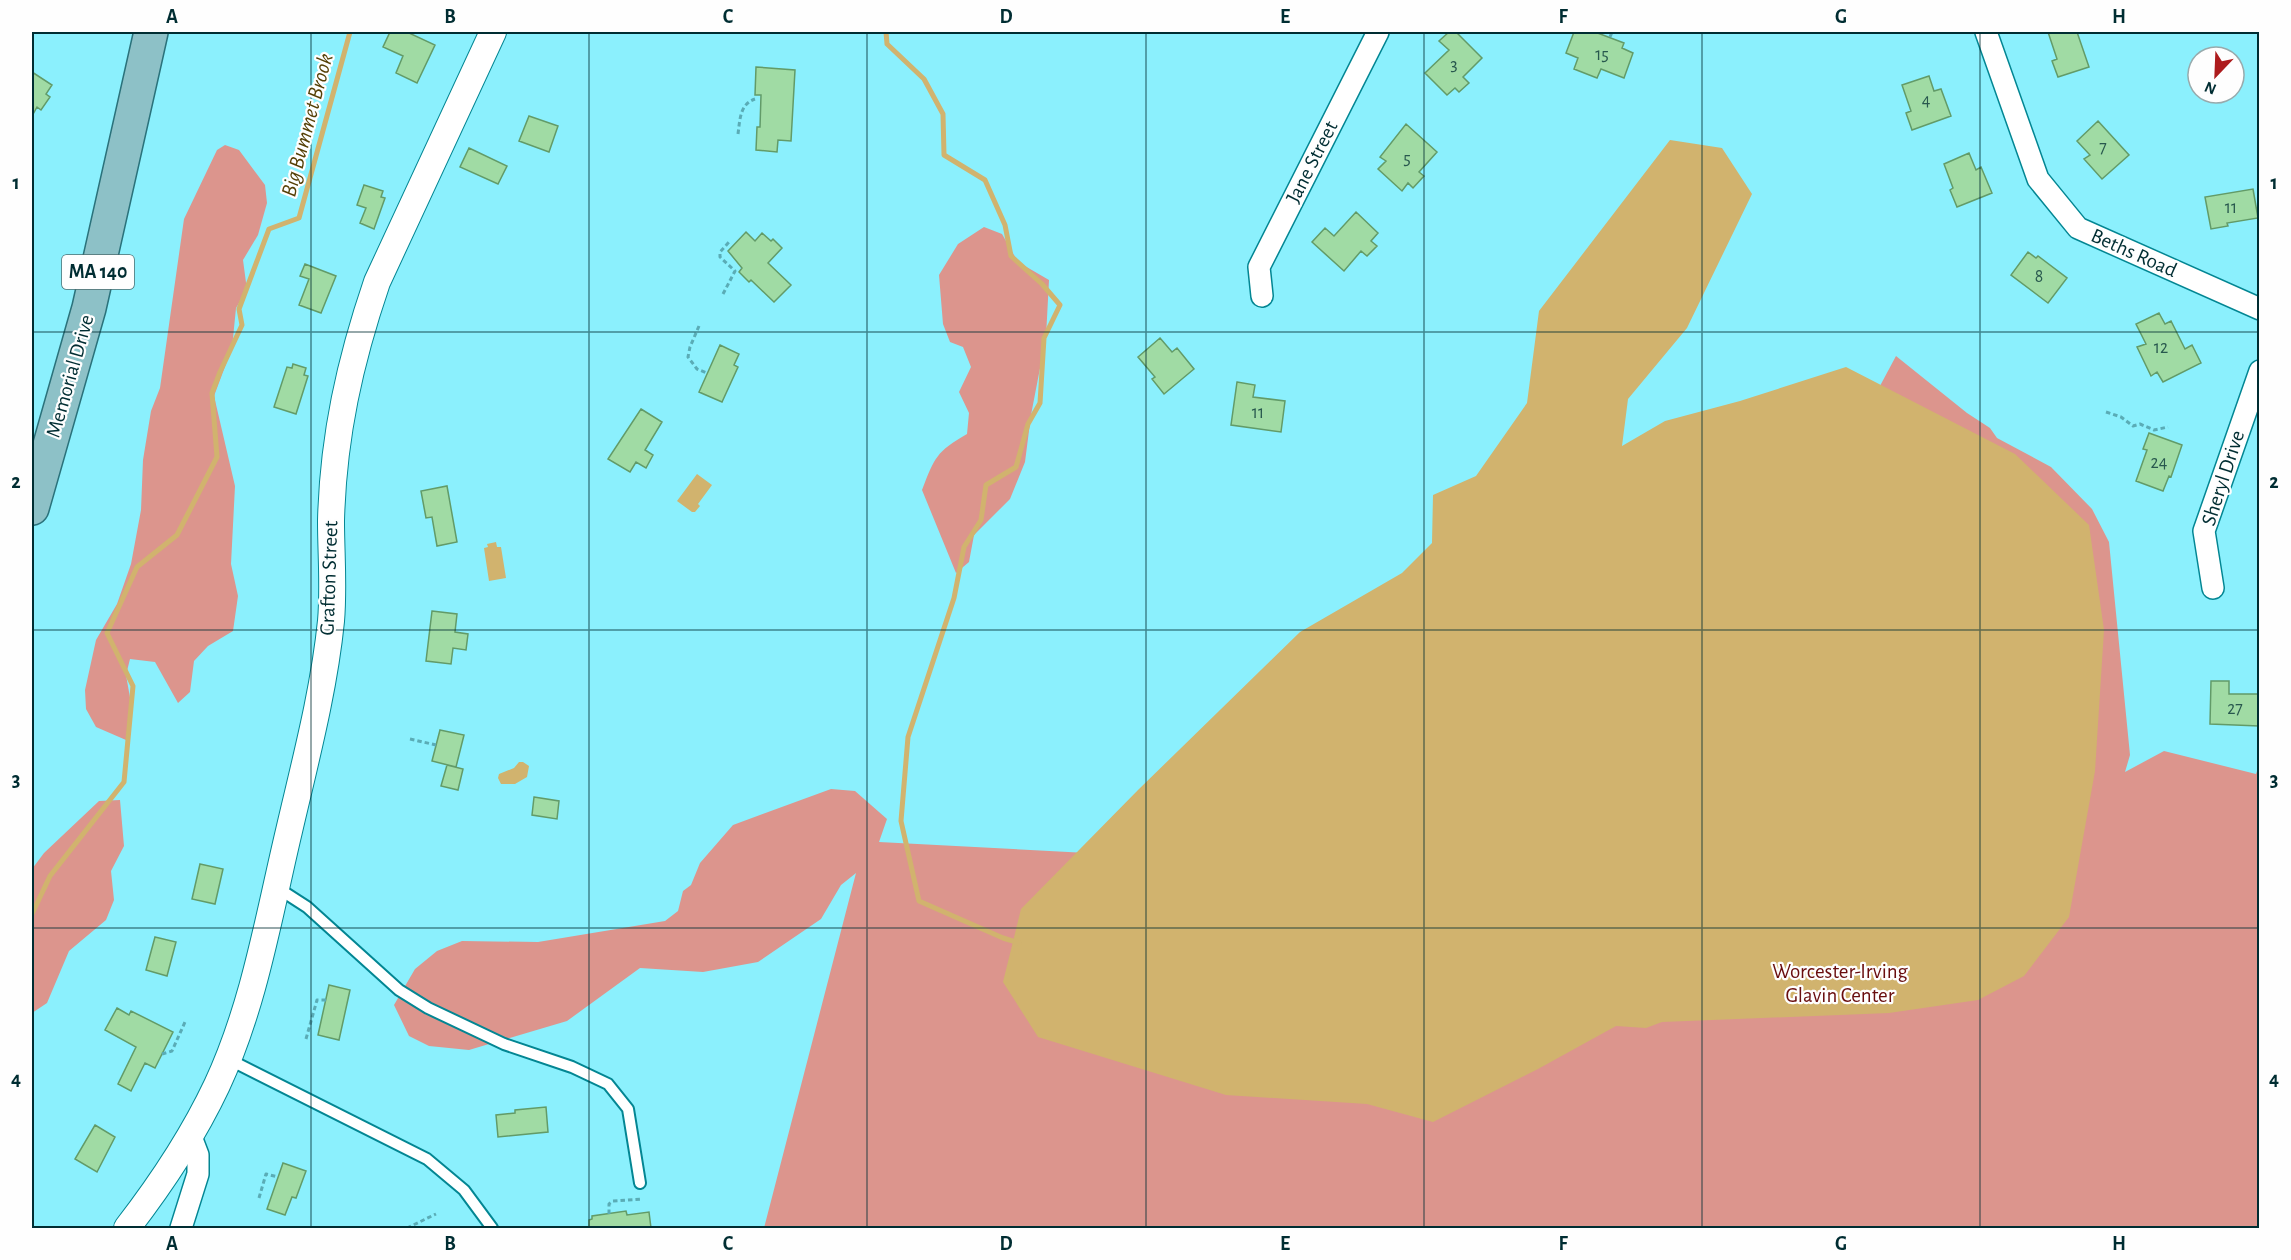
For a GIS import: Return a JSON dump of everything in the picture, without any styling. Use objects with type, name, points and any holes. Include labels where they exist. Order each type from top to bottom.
[{"type":"main road","name":"Memorial Drive","points":[[32,508],[89,308],[151,32]]},
{"type":"street","name":"Grafton Street","points":[[127,1228],[165,1175],[216,1086],[228,1059],[250,988],[312,728],[330,624],[333,566],[331,522],[336,455],[345,391],[377,282],[493,32]]},
{"type":"street","name":"Jane Street","points":[[1262,296],[1259,267],[1378,32]]},
{"type":"street","name":"Beths Road","points":[[1986,32],[2038,179],[2078,228],[2259,309]]},
{"type":"street","name":"Sheryl Drive","points":[[2213,588],[2204,531],[2259,370]]},
{"type":"street","points":[[181,1228],[198,1174],[198,1155],[190,1134]]},
{"type":"lane","points":[[275,887],[307,907],[399,990],[428,1008],[504,1044],[572,1067],[608,1084],[628,1109],[640,1183]]},
{"type":"lane","points":[[228,1059],[427,1159],[464,1190],[492,1228]]},
{"type":"path","points":[[1610,37],[1612,32]]},
{"type":"path","points":[[738,134],[742,109],[747,102],[755,99]]},
{"type":"path","points":[[723,294],[735,271],[720,257],[720,252],[729,242]]},
{"type":"path","points":[[699,326],[688,357],[697,369],[707,373]]},
{"type":"path","points":[[2106,412],[2121,417],[2133,426],[2140,424],[2154,430],[2168,427]]},
{"type":"path","points":[[410,739],[436,745]]},
{"type":"path","points":[[306,1039],[316,1000],[326,1000]]},
{"type":"path","points":[[162,1054],[172,1051],[185,1022]]},
{"type":"path","points":[[259,1198],[266,1174],[278,1177]]},
{"type":"path","points":[[609,1214],[608,1207],[613,1201],[642,1199]]},
{"type":"path","points":[[407,1228],[436,1214]]},
{"type":"green space","points":[[225,145],[239,150],[265,185],[267,203],[258,235],[243,260],[247,290],[236,308],[232,348],[214,396],[235,486],[231,564],[238,596],[233,631],[208,646],[194,661],[190,692],[178,703],[155,662],[130,659],[126,675],[132,709],[126,740],[96,727],[86,709],[85,690],[96,640],[117,604],[131,564],[141,510],[143,460],[151,411],[160,388],[184,219],[217,150]]},
{"type":"green space","points":[[984,227],[1002,234],[1018,262],[1049,280],[1046,337],[1031,415],[1025,462],[1010,499],[974,535],[969,562],[956,573],[922,490],[938,456],[967,434],[969,413],[959,392],[971,367],[963,347],[950,342],[943,324],[939,275],[958,244]]},
{"type":"green space","name":"Worcester-Irving Glavin Center","points":[[1896,356],[1967,413],[1990,428],[1997,438],[2051,467],[2092,509],[2109,542],[2130,755],[2125,772],[2164,751],[2256,774],[2259,765],[2259,1228],[764,1228],[856,873],[841,885],[821,919],[758,962],[703,972],[640,968],[567,1021],[469,1050],[429,1046],[409,1036],[394,1005],[415,969],[437,951],[462,941],[538,942],[665,921],[678,911],[683,891],[691,885],[700,863],[733,825],[831,789],[855,791],[887,819],[879,842],[1615,881]]},
{"type":"green space","points":[[120,800],[124,846],[111,871],[114,900],[106,920],[69,951],[47,1003],[32,1013],[32,869],[44,853],[99,801]]},
{"type":"shaded area","points":[[1670,140],[1722,148],[1752,194],[1687,328],[1628,399],[1622,446],[1665,421],[1740,401],[1846,367],[2015,454],[2089,525],[2104,630],[2095,771],[2069,917],[2024,976],[1978,1000],[1889,1013],[1662,1022],[1646,1028],[1616,1026],[1538,1069],[1433,1122],[1367,1104],[1226,1095],[1038,1037],[1003,982],[1021,909],[1138,790],[1300,632],[1402,573],[1432,543],[1433,495],[1476,476],[1527,403],[1539,311]]},
{"type":"shaded area","points":[[697,474],[712,485],[698,504],[700,506],[692,512],[677,501]]},
{"type":"shaded area","points":[[496,542],[497,547],[501,547],[506,578],[489,581],[484,548],[488,547],[487,544]]},
{"type":"shaded area","points":[[519,762],[529,766],[527,777],[515,784],[501,784],[499,774],[514,768]]},
{"type":"building","points":[[390,32],[407,32],[435,45],[417,83],[396,73],[403,56],[383,47]]},
{"type":"building","points":[[1449,32],[1456,32],[1482,58],[1463,77],[1469,83],[1459,92],[1455,88],[1447,95],[1425,73],[1449,50],[1439,41]]},
{"type":"building","points":[[1574,32],[1595,32],[1624,43],[1622,48],[1633,53],[1624,78],[1601,69],[1597,78],[1574,69],[1578,58],[1566,53]]},
{"type":"building","points":[[2048,32],[2077,32],[2089,67],[2058,77],[2052,61],[2057,59]]},
{"type":"building","points":[[756,67],[795,70],[791,141],[778,140],[777,152],[756,150],[757,127],[760,127],[761,95],[755,95]]},
{"type":"building","points":[[32,72],[52,85],[46,94],[50,97],[41,110],[37,107],[32,116]]},
{"type":"building","points":[[1929,76],[1934,91],[1941,89],[1951,116],[1912,130],[1906,113],[1911,111],[1902,85]]},
{"type":"building","points":[[529,116],[558,126],[549,152],[519,141]]},
{"type":"building","points":[[2098,121],[2129,155],[2102,179],[2084,159],[2090,155],[2077,141]]},
{"type":"building","points":[[1406,124],[1437,152],[1419,172],[1424,176],[1413,188],[1408,183],[1402,191],[1378,169],[1386,161],[1380,157]]},
{"type":"building","points":[[469,148],[507,166],[498,184],[460,167]]},
{"type":"building","points":[[1969,153],[1976,170],[1981,167],[1992,193],[1957,207],[1944,164]]},
{"type":"building","points":[[364,185],[383,191],[381,197],[385,198],[374,229],[360,223],[366,208],[357,205]]},
{"type":"building","points":[[2253,189],[2258,218],[2227,223],[2228,226],[2211,229],[2205,197]]},
{"type":"building","points":[[1356,212],[1378,233],[1371,241],[1377,246],[1367,256],[1361,251],[1344,271],[1312,242],[1325,228],[1334,236]]},
{"type":"building","points":[[746,232],[755,241],[762,233],[782,248],[768,263],[791,285],[774,302],[739,272],[742,268],[728,251]]},
{"type":"building","points":[[2028,252],[2036,258],[2038,256],[2067,278],[2048,303],[2011,275]]},
{"type":"building","points":[[305,264],[336,276],[321,313],[299,305],[309,279],[300,276]]},
{"type":"building","points":[[2159,313],[2165,324],[2171,321],[2185,349],[2192,345],[2201,363],[2163,382],[2157,372],[2151,376],[2137,347],[2146,344],[2136,324]]},
{"type":"building","points":[[1160,338],[1172,352],[1177,348],[1194,369],[1164,394],[1152,379],[1155,377],[1138,357]]},
{"type":"building","points":[[720,345],[739,354],[734,365],[738,367],[722,402],[699,392]]},
{"type":"building","points":[[293,364],[306,368],[304,375],[308,376],[296,414],[274,407],[287,367],[292,368]]},
{"type":"building","points":[[1237,382],[1255,385],[1253,397],[1285,401],[1281,432],[1231,425]]},
{"type":"building","points":[[641,409],[662,422],[645,450],[653,455],[646,468],[636,462],[630,472],[608,459]]},
{"type":"building","points":[[2149,433],[2182,445],[2171,477],[2169,476],[2163,491],[2136,481],[2147,450],[2143,449]]},
{"type":"building","points":[[447,486],[457,542],[437,546],[432,517],[426,518],[421,491]]},
{"type":"building","points":[[432,611],[457,614],[455,632],[468,634],[466,650],[453,648],[451,664],[426,661]]},
{"type":"building","points":[[2211,681],[2229,681],[2229,694],[2259,694],[2259,726],[2210,724]]},
{"type":"building","points":[[440,730],[464,735],[456,767],[432,761]]},
{"type":"building","points":[[447,765],[463,769],[458,790],[441,786]]},
{"type":"building","points":[[534,797],[559,801],[557,819],[532,815]]},
{"type":"building","points":[[200,864],[223,869],[215,904],[192,899]]},
{"type":"building","points":[[155,937],[176,942],[167,976],[146,970]]},
{"type":"building","points":[[329,985],[350,990],[339,1040],[318,1035]]},
{"type":"building","points":[[117,1008],[129,1015],[131,1011],[173,1032],[155,1068],[145,1063],[131,1091],[118,1084],[136,1047],[105,1030]]},
{"type":"building","points":[[546,1107],[548,1132],[498,1137],[496,1115],[515,1113],[515,1110]]},
{"type":"building","points":[[95,1125],[115,1137],[97,1172],[75,1159]]},
{"type":"building","points":[[283,1163],[306,1171],[296,1198],[292,1197],[285,1215],[267,1209]]},
{"type":"building","points":[[626,1211],[627,1215],[649,1212],[651,1228],[589,1228],[589,1220],[592,1216]]},
{"type":"waterway","name":"Big Bummet Brook","points":[[32,914],[50,876],[124,782],[133,686],[107,633],[137,567],[177,535],[217,457],[212,393],[242,325],[239,309],[269,229],[299,218],[350,32]]},
{"type":"waterway","points":[[886,32],[887,44],[924,79],[943,114],[944,155],[985,180],[1005,225],[1011,256],[1042,284],[1060,305],[1044,338],[1040,403],[1028,424],[1016,467],[986,485],[981,520],[964,547],[954,598],[908,737],[901,821],[919,901],[1019,943]]}]
